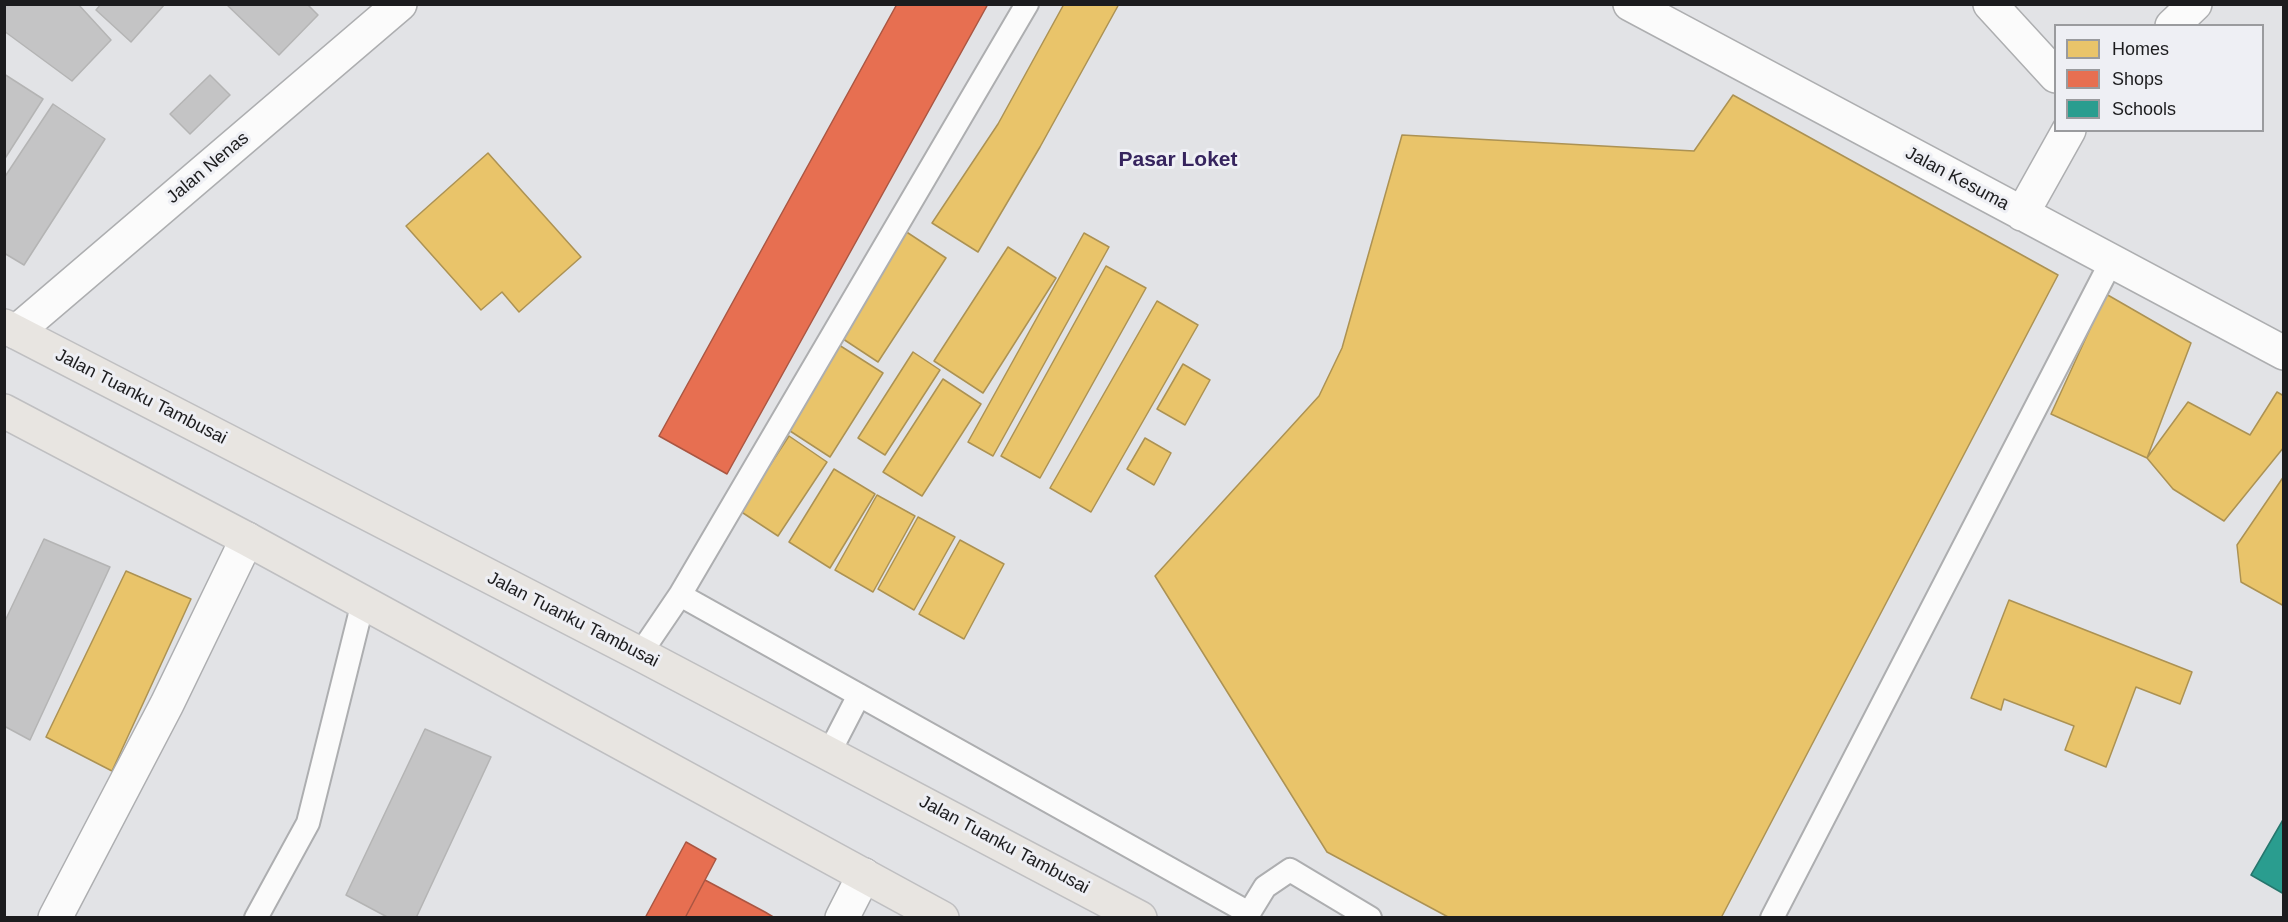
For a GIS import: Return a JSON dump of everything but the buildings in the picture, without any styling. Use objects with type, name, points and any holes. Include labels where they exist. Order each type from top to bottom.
[{"type":"main road","name":"Jalan Tuanku Tambusai","points":[[10,329],[640,654],[1140,918]]},
{"type":"main road","points":[[4,411],[247,539],[942,918]]},
{"type":"street","name":"Jalan Nenas","points":[[10,329],[400,4]]},
{"type":"street","name":"Jalan Kesuma","points":[[1630,4],[2283,352]]},
{"type":"street","points":[[1990,4],[2054,75]]},
{"type":"street","points":[[2174,24],[2195,4]]},
{"type":"street","points":[[2022,214],[2068,132]]},
{"type":"street","points":[[56,918],[167,704],[247,539]]},
{"type":"street","points":[[842,918],[864,875]]},
{"type":"lane","points":[[640,654],[680,595],[1027,4]]},
{"type":"lane","points":[[1772,918],[2111,262]]},
{"type":"lane","points":[[680,595],[1247,915],[1265,887],[1290,870],[1370,918]]},
{"type":"lane","points":[[256,918],[309,823],[363,602]]},
{"type":"lane","points":[[829,753],[859,695]]},
{"type":"district","name":"Pasar Loket","points":[[1178,160]]}]
